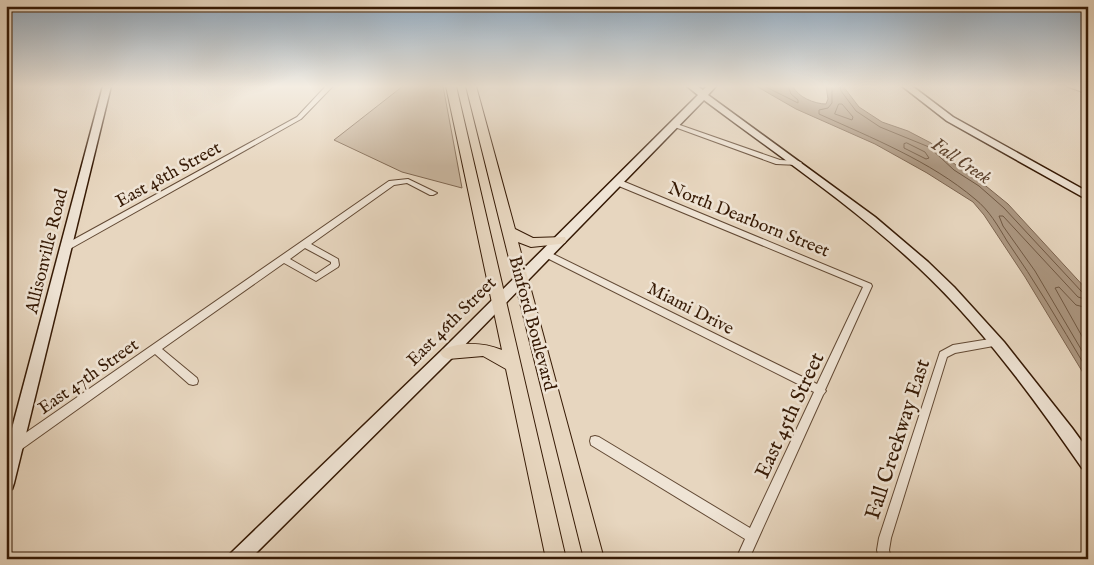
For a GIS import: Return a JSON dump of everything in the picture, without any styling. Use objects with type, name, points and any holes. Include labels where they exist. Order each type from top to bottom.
[{"type":"main road","name":"Allisonville Road","points":[[6,483],[10,449],[100,112]]},
{"type":"main road","name":"Binford Boulevard","points":[[457,112],[556,559]]},
{"type":"main road","name":"Binford Boulevard","points":[[478,112],[594,559]]},
{"type":"main road","name":"East 46th Street","points":[[236,559],[448,353],[687,112]]},
{"type":"main road","points":[[726,112],[856,207],[898,242],[940,282],[996,342],[1088,463]]},
{"type":"main road","points":[[942,112],[1088,197]]},
{"type":"main road","points":[[508,231],[531,243],[560,240]]},
{"type":"main road","points":[[448,353],[476,348],[486,349],[500,355],[514,366]]},
{"type":"street","name":"East 48th Street","points":[[65,248],[299,118],[304,112]]},
{"type":"street","points":[[674,125],[779,162],[798,163]]},
{"type":"street","name":"East 47th Street","points":[[10,449],[392,182],[399,180],[408,181],[433,193]]},
{"type":"street","name":"North Dearborn Street","points":[[617,182],[868,286]]},
{"type":"street","points":[[283,259],[316,278],[336,265],[335,262],[305,244]]},
{"type":"street","name":"Miami Drive","points":[[546,254],[821,391]]},
{"type":"street","name":"East 45th Street","points":[[742,559],[868,286]]},
{"type":"street","name":"Fall Creekway East","points":[[885,559],[883,550],[885,538],[943,355],[953,349],[996,342]]},
{"type":"street","name":"East 47th Street","points":[[155,349],[192,381]]},
{"type":"street","points":[[595,441],[753,537]]},
{"type":"shaded area","points":[[369,112],[448,112],[462,188],[402,172],[334,140]]},
{"type":"water","name":"Fall Creek","points":[[804,112],[867,112],[882,122],[908,131],[931,143],[957,166],[981,182],[1008,204],[1088,291],[1088,381],[1025,277],[984,215],[973,202],[927,173],[875,144]]}]
